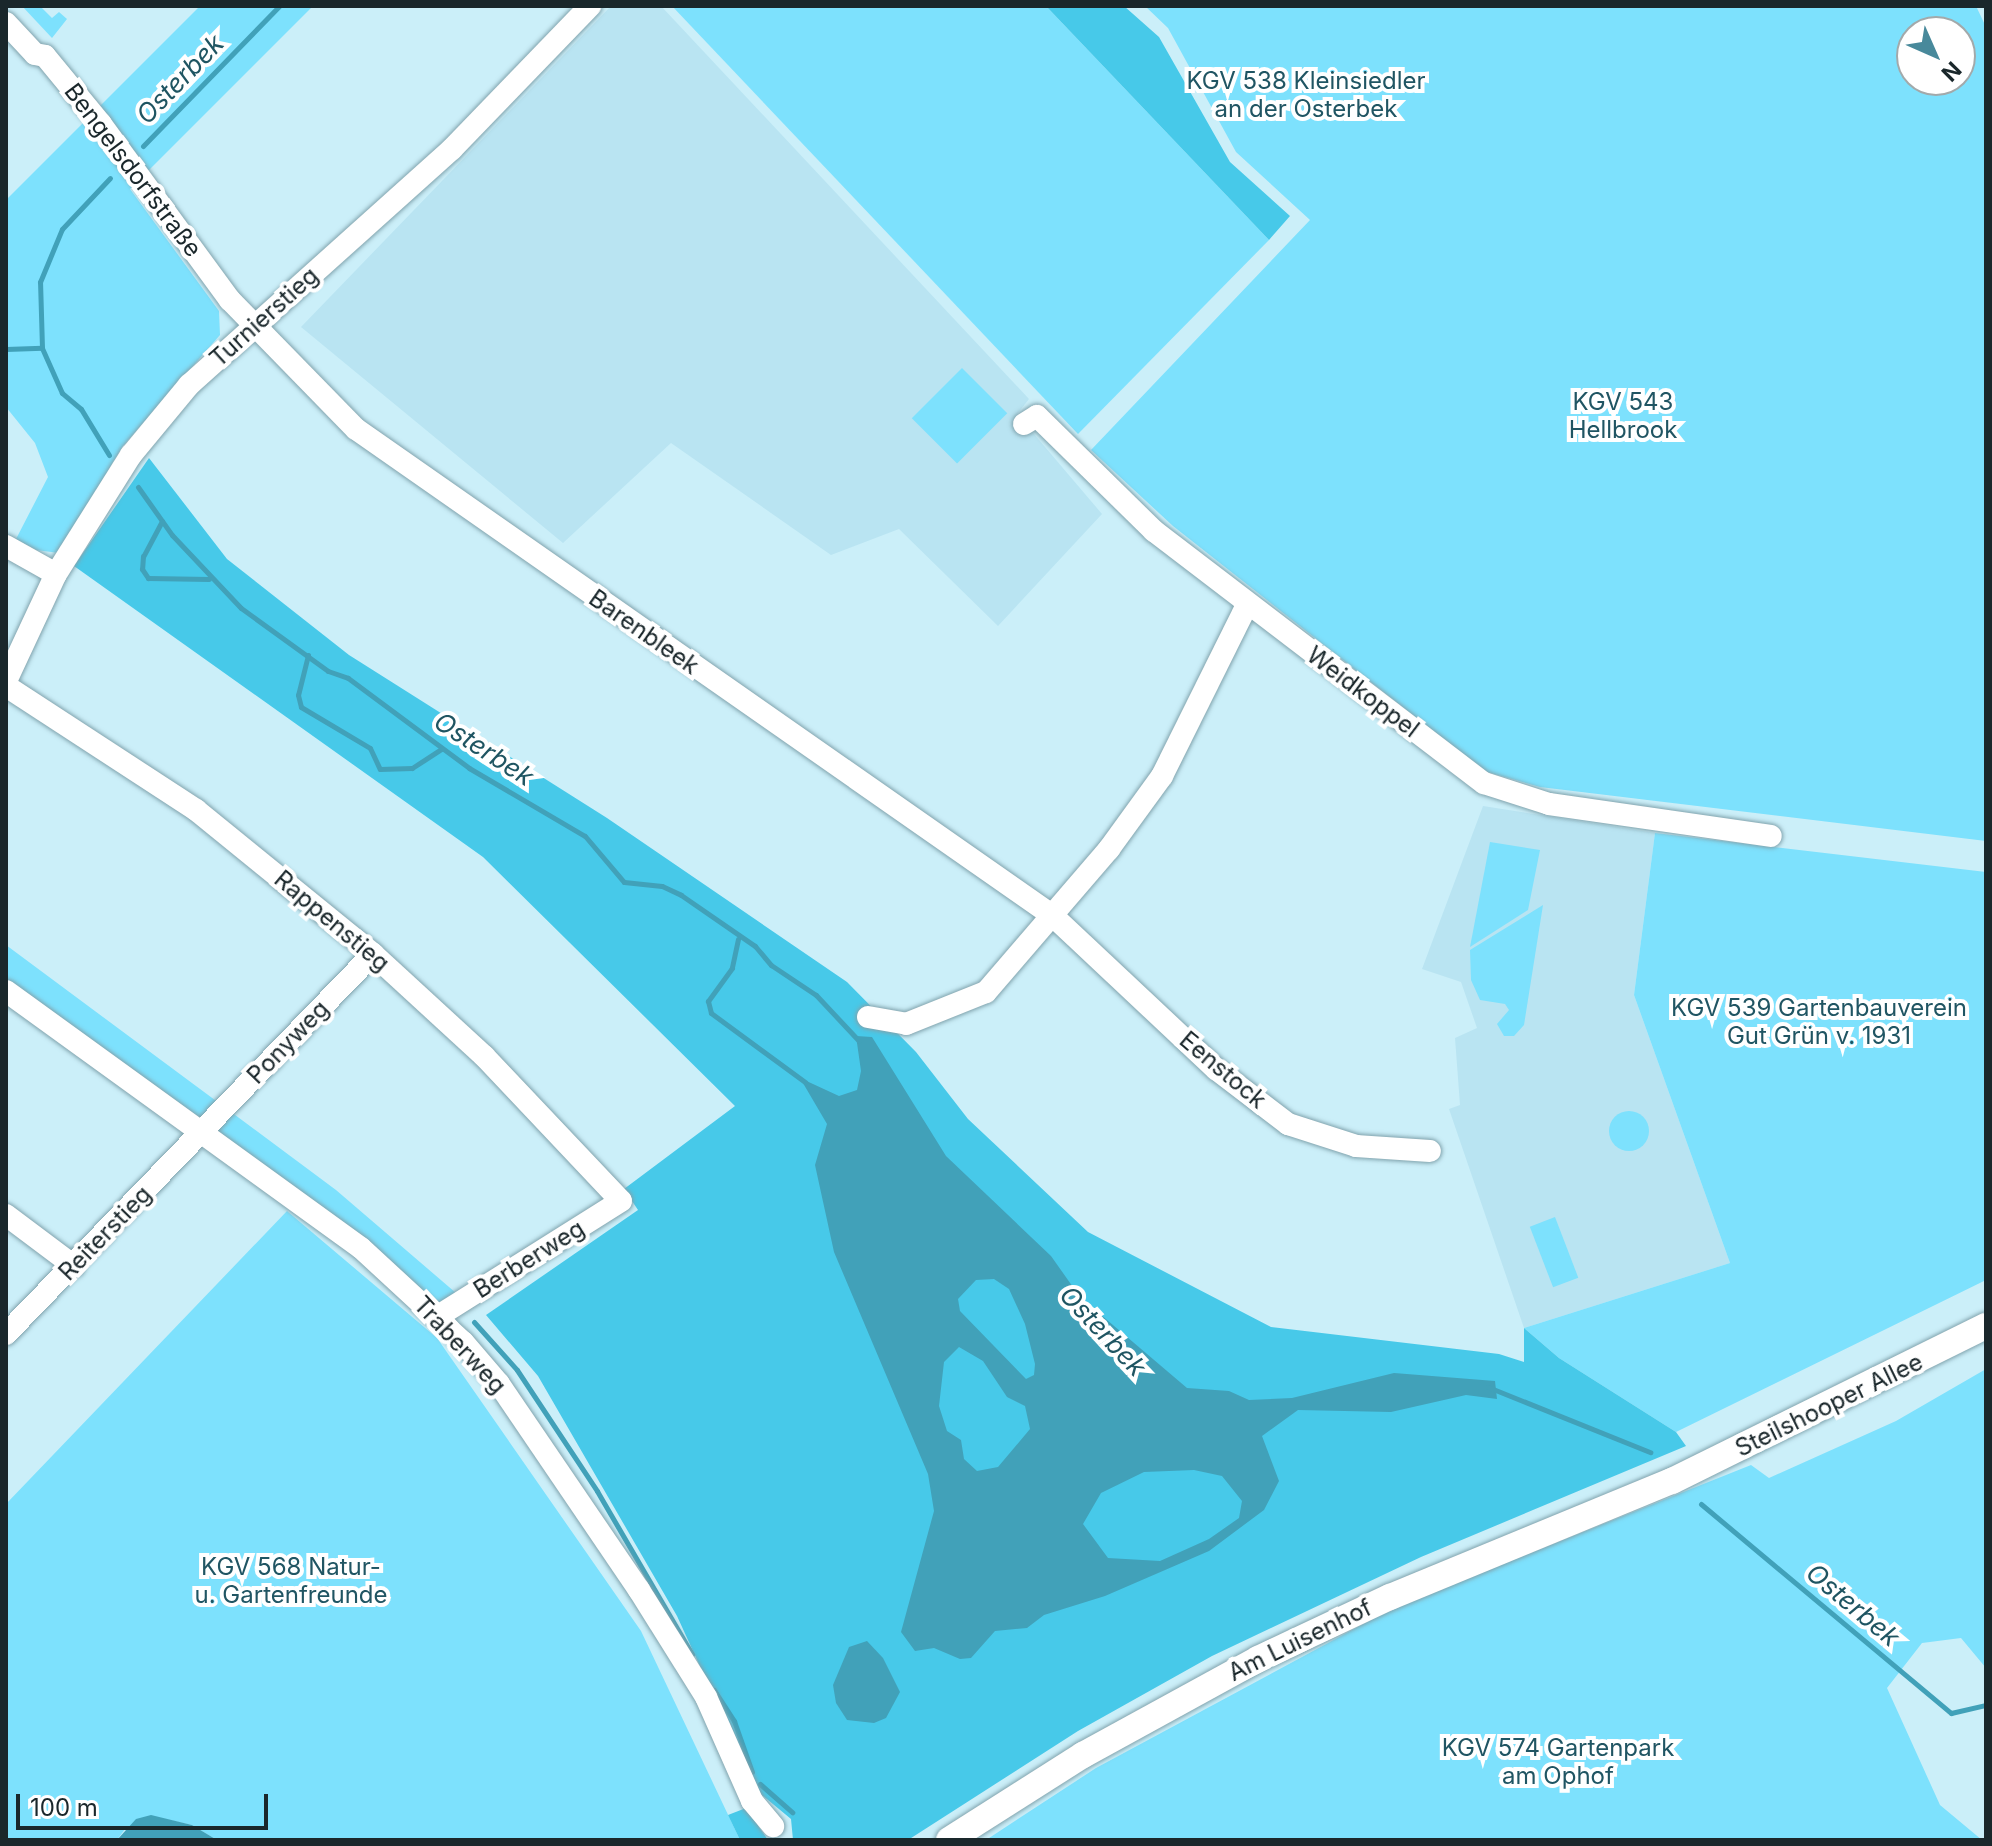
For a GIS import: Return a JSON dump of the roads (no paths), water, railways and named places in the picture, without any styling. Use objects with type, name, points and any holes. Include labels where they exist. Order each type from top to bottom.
[{"type":"main road","name":"Steilshooper Allee","points":[[1672,1481],[1986,1326]]},
{"type":"main road","name":"Am Luisenhof","points":[[949,1840],[1094,1748],[1258,1659],[1390,1597],[1672,1481]]},
{"type":"street","name":"Turnierstieg","points":[[6,684],[56,574],[131,455],[189,385],[452,149],[590,6]]},
{"type":"street","name":"Bengelsdorfstraße","points":[[6,23],[35,54],[45,56],[101,124],[253,326]]},
{"type":"street","name":"Barenbleek","points":[[253,326],[356,429],[1053,916]]},
{"type":"street","name":"Weidkoppel","points":[[1024,424],[1037,416],[1154,531],[1484,783],[1549,804],[1771,836]]},
{"type":"street","points":[[6,546],[56,574]]},
{"type":"street","points":[[868,1017],[906,1024],[986,992],[1053,916],[1162,776],[1247,605]]},
{"type":"street","name":"Rappenstieg","points":[[6,684],[196,810],[373,954],[484,1056],[621,1201]]},
{"type":"street","name":"Eenstock","points":[[1053,916],[1216,1069],[1288,1124],[1356,1146],[1430,1151]]},
{"type":"street","name":"Ponyweg","points":[[203,1131],[373,954]]},
{"type":"street","name":"Traberweg","points":[[6,991],[361,1248],[437,1317],[499,1384],[639,1590],[706,1697],[752,1801],[773,1826]]},
{"type":"street","name":"Reiterstieg","points":[[6,1334],[203,1131]]},
{"type":"street","name":"Berberweg","points":[[437,1317],[621,1201]]},
{"type":"street","points":[[6,1215],[74,1266]]},
{"type":"water","points":[[856,1036],[872,1037],[946,1156],[1051,1256],[1080,1297],[1187,1388],[1229,1391],[1249,1400],[1292,1398],[1394,1373],[1495,1381],[1497,1399],[1466,1395],[1391,1412],[1298,1410],[1262,1436],[1279,1481],[1264,1510],[1209,1551],[1105,1596],[1044,1615],[1027,1628],[995,1631],[971,1658],[960,1659],[934,1648],[915,1651],[901,1632],[934,1511],[928,1474],[834,1252],[815,1165],[827,1124],[800,1078],[839,1096],[857,1090],[861,1071]],"holes":[[[994,1279],[1009,1289],[1025,1324],[1035,1364],[1034,1375],[1026,1379],[960,1311],[958,1299],[976,1280]],[[959,1347],[983,1361],[1007,1397],[1025,1406],[1030,1429],[998,1467],[977,1471],[964,1459],[961,1440],[947,1431],[939,1406],[944,1362]],[[1194,1470],[1222,1476],[1242,1501],[1239,1518],[1209,1539],[1160,1561],[1108,1558],[1083,1524],[1101,1493],[1144,1472]]]},
{"type":"water","points":[[867,1641],[883,1658],[900,1692],[886,1718],[874,1723],[847,1720],[836,1703],[833,1685],[849,1647]]},
{"type":"water","points":[[151,1815],[192,1825],[217,1840],[117,1840],[136,1819]]},
{"type":"waterway","name":"Osterbek","points":[[143,146],[279,6]]},
{"type":"waterway","name":"Osterbek","points":[[109,455],[81,409],[62,393],[42,348],[40,282],[62,229],[110,178]]},
{"type":"waterway","points":[[6,349],[42,348]]},
{"type":"waterway","name":"Osterbek","points":[[138,487],[172,535],[241,608],[328,671],[348,678],[469,768],[585,836],[624,882],[662,886],[681,895],[755,946],[771,965],[816,995],[859,1041]]},
{"type":"waterway","name":"Osterbek","points":[[162,521],[143,556],[142,569],[148,578],[209,579]]},
{"type":"waterway","points":[[308,655],[298,695],[301,707],[370,748],[380,769],[412,768],[441,749]]},
{"type":"waterway","name":"Osterbek","points":[[738,939],[732,968],[708,1001],[711,1013],[805,1082]]},
{"type":"waterway","points":[[474,1322],[517,1370],[597,1491],[692,1654]]},
{"type":"waterway","name":"Osterbek","points":[[1488,1387],[1650,1452]]},
{"type":"waterway","name":"Osterbek","points":[[1701,1504],[1951,1713],[1986,1705]]},
{"type":"waterway","points":[[714,1690],[734,1721],[752,1772]]},
{"type":"waterway","points":[[760,1784],[792,1812]]},
{"type":"park label","name":"KGV 538 Kleinsiedler an der Osterbek","points":[[1306,95]]},
{"type":"park label","name":"KGV 543 Hellbrook","points":[[1623,416]]},
{"type":"park label","name":"KGV 539 Gartenbauverein Gut Grün v. 1931","points":[[1819,1022]]},
{"type":"park label","name":"KGV 568 Natur- u. Gartenfreunde","points":[[291,1581]]},
{"type":"park label","name":"KGV 574 Gartenpark am Ophof","points":[[1558,1762]]}]
